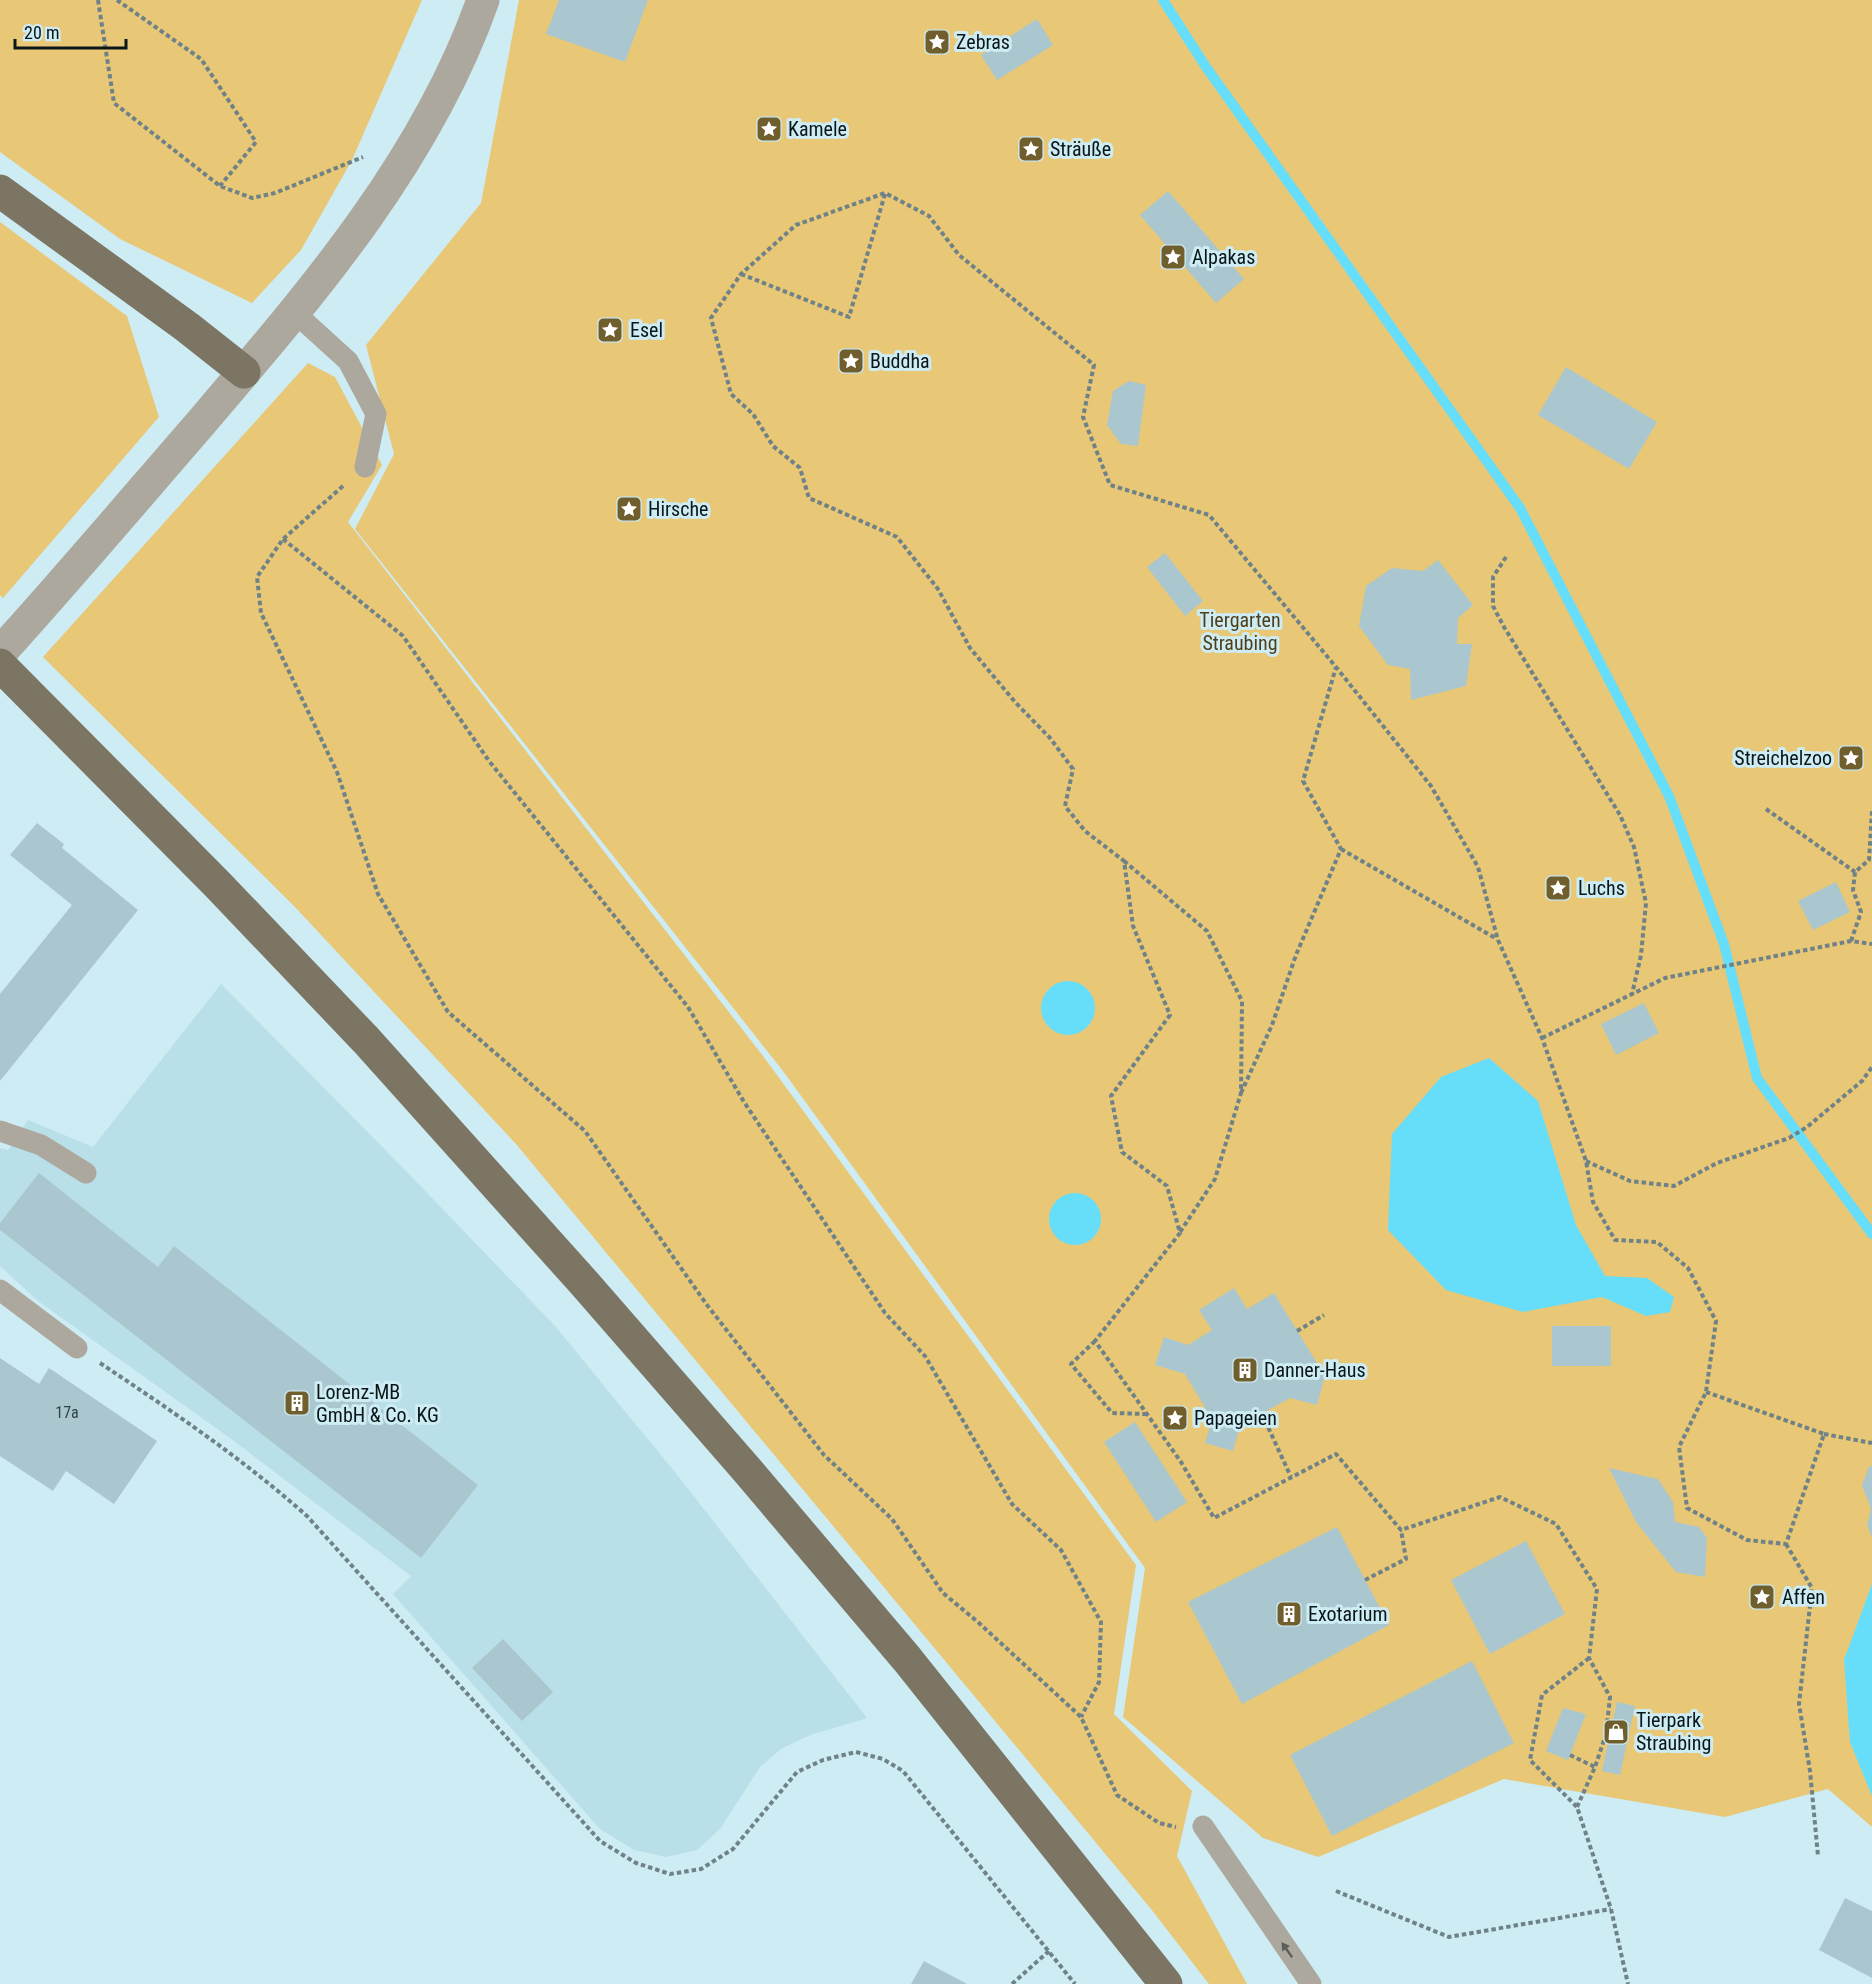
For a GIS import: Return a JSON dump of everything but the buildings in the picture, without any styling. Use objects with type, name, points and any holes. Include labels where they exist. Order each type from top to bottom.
[{"type":"main road","points":[[0,191],[188,327],[244,372]]},
{"type":"main road","points":[[9,674],[218,885],[366,1040],[585,1284],[907,1659],[1166,1984]]},
{"type":"street","points":[[0,653],[244,372],[360,228],[401,165],[442,95],[483,0]]},
{"type":"lane","points":[[294,312],[348,361],[376,414],[365,467]]},
{"type":"lane","points":[[0,1131],[41,1145],[86,1173]]},
{"type":"lane","points":[[0,1290],[77,1348]]},
{"type":"lane","points":[[1203,1826],[1311,1984]]},
{"type":"path","points":[[98,0],[114,103],[220,186],[252,198],[275,192],[379,151],[401,165]]},
{"type":"path","points":[[117,0],[201,59],[256,142],[220,186]]},
{"type":"path","points":[[741,274],[849,317],[885,193]]},
{"type":"path","points":[[1241,1093],[1242,1001],[1207,931],[1124,861],[1084,831],[1065,806],[1073,769],[1050,738],[1015,702],[970,648],[939,589],[897,537],[809,498],[800,468],[773,446],[753,414],[730,394],[711,318],[741,274],[796,225],[885,193],[929,216],[959,255],[1094,365],[1083,417],[1110,485],[1209,515],[1336,667],[1431,786],[1478,867],[1498,940],[1542,1038],[1586,1161],[1593,1202],[1615,1240],[1657,1242],[1688,1268],[1716,1321],[1706,1392],[1679,1447],[1688,1508],[1747,1540],[1786,1544]]},
{"type":"path","points":[[365,467],[283,539],[256,577],[261,613],[337,772],[378,894],[448,1012],[585,1131],[707,1305],[824,1455],[892,1520],[943,1593],[1081,1717],[1118,1795],[1159,1823],[1180,1828],[1203,1826]]},
{"type":"path","points":[[283,539],[403,636],[489,761],[688,1007],[744,1102],[885,1313],[925,1356],[1012,1504],[1061,1550],[1101,1622],[1099,1682],[1081,1717]]},
{"type":"path","points":[[1506,557],[1493,577],[1493,606],[1503,627],[1620,815],[1634,847],[1646,903],[1641,955],[1632,994]]},
{"type":"path","points":[[1336,667],[1303,781],[1341,849],[1498,940]]},
{"type":"path","points":[[1766,809],[1855,872]]},
{"type":"path","points":[[1851,941],[1861,912],[1853,890],[1855,872],[1869,860],[1872,811]]},
{"type":"path","points":[[1147,1414],[1112,1413],[1071,1364],[1095,1341],[1180,1233],[1215,1179],[1241,1093],[1272,1025],[1296,955],[1341,849]]},
{"type":"path","points":[[1124,861],[1133,926],[1170,1015],[1111,1096],[1122,1152],[1167,1186],[1180,1233]]},
{"type":"path","points":[[1542,1038],[1665,978],[1851,941],[1872,944]]},
{"type":"path","points":[[1586,1161],[1630,1181],[1674,1186],[1717,1163],[1790,1138],[1807,1127],[1862,1081],[1872,1067]]},
{"type":"path","points":[[1297,1331],[1324,1315]]},
{"type":"path","points":[[1095,1341],[1181,1462],[1214,1518],[1336,1454],[1401,1530],[1406,1559],[1365,1580]]},
{"type":"path","points":[[77,1348],[183,1418],[273,1486],[307,1516],[592,1833],[609,1847],[636,1863],[670,1874],[701,1869],[733,1849],[797,1772],[823,1760],[855,1752],[883,1759],[903,1771],[1075,1984]]},
{"type":"path","points":[[1706,1392],[1824,1434],[1872,1443]]},
{"type":"path","points":[[1262,1414],[1291,1478]]},
{"type":"path","points":[[1818,1856],[1810,1771],[1799,1704],[1812,1588],[1786,1544],[1824,1434]]},
{"type":"path","points":[[1401,1530],[1500,1497],[1556,1524],[1597,1589],[1589,1658],[1610,1697],[1606,1734],[1595,1767],[1577,1807]]},
{"type":"path","points":[[1589,1658],[1542,1695],[1530,1760],[1577,1807],[1611,1909],[1628,1984]]},
{"type":"path","points":[[1570,1755],[1595,1767]]},
{"type":"path","points":[[1336,1891],[1449,1937],[1611,1909]]},
{"type":"path","points":[[1012,1984],[1049,1951]]},
{"type":"shaded area","points":[[221,984],[555,1326],[678,1476],[867,1718],[810,1735],[781,1749],[760,1767],[720,1829],[697,1850],[666,1857],[634,1850],[600,1829],[393,1594],[411,1576],[230,1438],[38,1301],[0,1266],[0,1148],[8,1150],[28,1120],[93,1147]]},
{"type":"green space","points":[[0,0],[422,0],[352,160],[301,250],[252,303],[120,239],[0,152]]},
{"type":"green space","name":"Tiergarten Straubing","points":[[519,0],[1872,0],[1872,1827],[1828,1789],[1725,1817],[1504,1779],[1318,1857],[1263,1838],[1123,1717],[1145,1568],[783,1071],[355,529],[394,454],[366,345],[481,203]]},
{"type":"green space","points":[[0,222],[127,316],[159,417],[3,598],[0,595]]},
{"type":"green space","points":[[308,363],[335,377],[382,465],[348,522],[763,1056],[1136,1565],[1114,1714],[1192,1791],[1177,1856],[1247,1984],[1209,1984],[1151,1909],[516,1144],[295,907],[43,657]]},
{"type":"water","points":[[1063,981],[1073,981],[1083,985],[1091,993],[1095,1008],[1091,1023],[1083,1031],[1073,1035],[1063,1035],[1053,1031],[1045,1023],[1041,1013],[1041,1003],[1045,993],[1053,985]]},
{"type":"water","points":[[1489,1058],[1538,1101],[1576,1225],[1605,1276],[1647,1278],[1674,1297],[1670,1312],[1646,1316],[1602,1297],[1523,1312],[1446,1290],[1388,1230],[1392,1134],[1441,1077]]},
{"type":"water","points":[[1075,1193],[1089,1197],[1097,1205],[1101,1219],[1097,1233],[1089,1241],[1075,1245],[1061,1241],[1053,1233],[1049,1219],[1053,1205],[1061,1197]]},
{"type":"water","points":[[1872,1584],[1872,1796],[1850,1742],[1844,1660]]},
{"type":"waterway","points":[[1163,0],[1206,67],[1520,508],[1669,796],[1724,944],[1757,1078],[1872,1234]]},
{"type":"place","name":"Zebras","points":[[937,42]]},
{"type":"place","name":"Kamele","points":[[769,129]]},
{"type":"place","name":"Sträuße","points":[[1031,149]]},
{"type":"place","name":"Alpakas","points":[[1173,257]]},
{"type":"place","name":"Esel","points":[[610,330]]},
{"type":"place","name":"Buddha","points":[[851,361]]},
{"type":"place","name":"Hirsche","points":[[629,509]]},
{"type":"place","name":"Streichelzoo","points":[[1851,758]]},
{"type":"place","name":"Luchs","points":[[1558,888]]},
{"type":"place","name":"Danner-Haus","points":[[1245,1370]]},
{"type":"place","name":"Lorenz-MB GmbH & Co. KG","points":[[297,1403]]},
{"type":"place","name":"Papageien","points":[[1175,1418]]},
{"type":"place","name":"Affen","points":[[1762,1597]]},
{"type":"place","name":"Exotarium","points":[[1289,1614]]},
{"type":"place","name":"Tierpark Straubing","points":[[1616,1732]]}]
